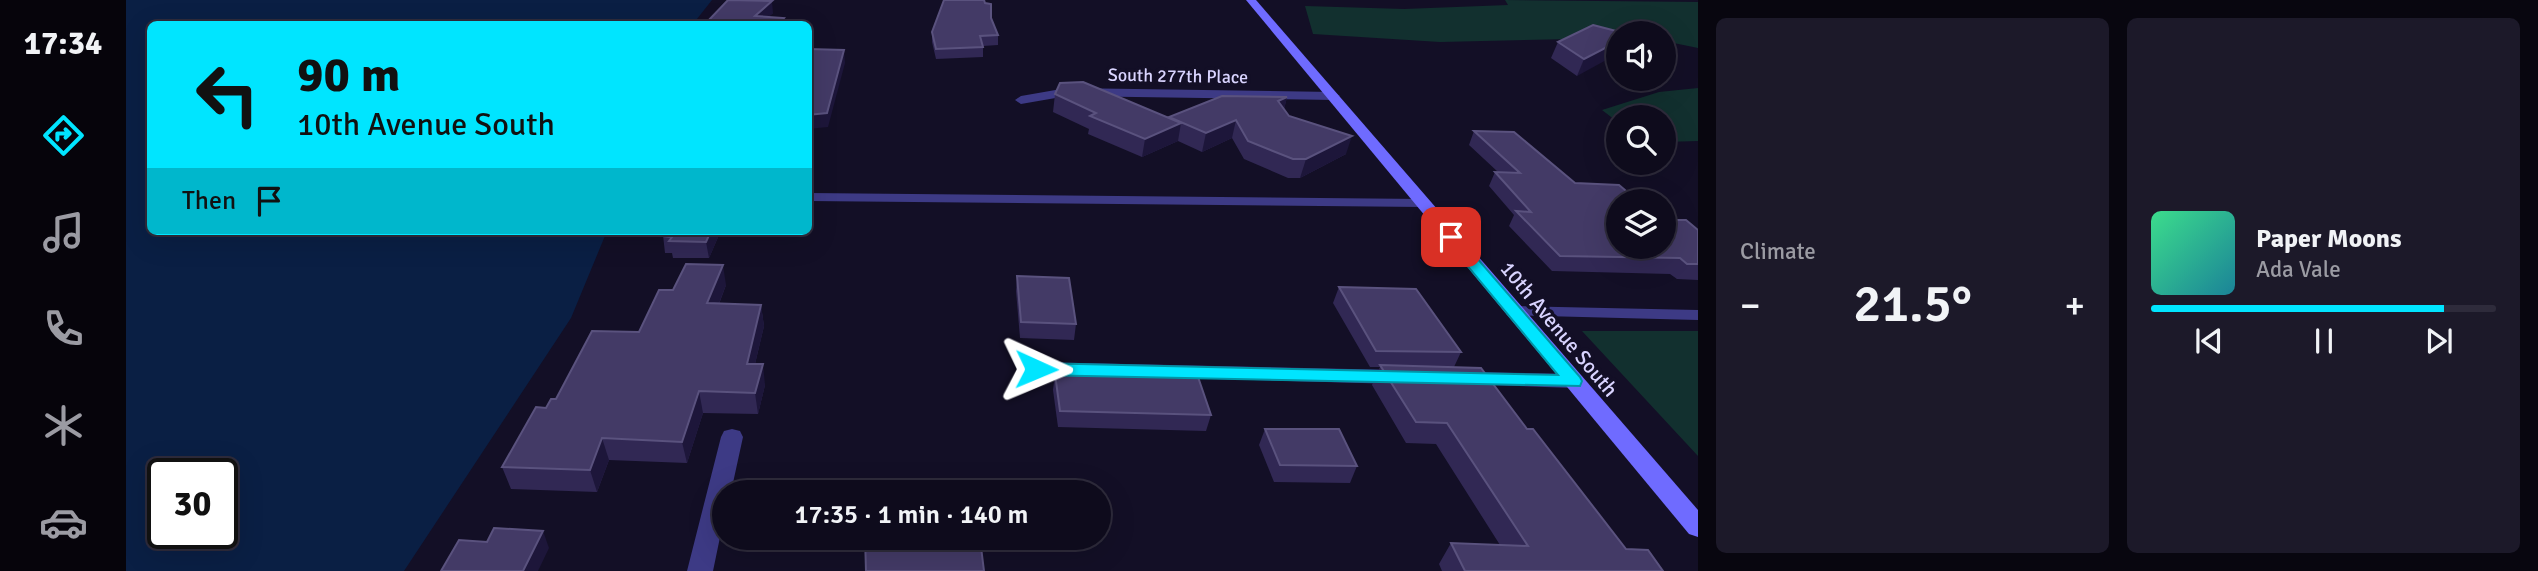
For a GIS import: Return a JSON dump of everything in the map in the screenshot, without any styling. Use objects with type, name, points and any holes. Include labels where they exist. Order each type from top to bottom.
[{"type":"main road","name":"10th Avenue South","points":[[1251,0],[1698,527]]},
{"type":"street","name":"South 277th Place","points":[[1021,100],[1067,92],[1334,96]]},
{"type":"street","points":[[1036,369],[1422,378]]},
{"type":"street","points":[[1449,378],[1573,381]]},
{"type":"street","points":[[700,571],[732,437]]},
{"type":"lane","points":[[812,197],[1423,203]]},
{"type":"lane","points":[[1514,311],[1698,315]]},
{"type":"green space","points":[[1505,0],[1698,2],[1698,48],[1676,43],[1676,21],[1606,21],[1606,38],[1440,42],[1313,34],[1305,6],[1404,9],[1508,5]]},
{"type":"green space","points":[[1698,88],[1698,141],[1676,142],[1676,105],[1618,105],[1659,92]]},
{"type":"green space","points":[[1582,331],[1698,331],[1698,456]]},
{"type":"water","points":[[126,0],[712,0],[695,21],[147,21],[147,235],[605,235],[571,318],[404,571],[126,571]]},
{"type":"building","points":[[728,0],[772,1],[755,16],[784,18],[782,21],[708,21]]},
{"type":"building","points":[[944,0],[984,0],[985,3],[991,4],[991,18],[998,35],[980,36],[983,47],[936,49],[932,32]]},
{"type":"building","points":[[1593,25],[1606,28],[1606,48],[1584,59],[1558,42]]},
{"type":"building","points":[[812,49],[844,50],[827,113],[812,115]]},
{"type":"building","points":[[1083,82],[1181,123],[1145,139],[1090,116],[1096,113],[1055,94],[1060,83]]},
{"type":"building","points":[[1222,96],[1287,97],[1278,101],[1289,116],[1352,136],[1306,159],[1293,159],[1248,141],[1236,120],[1206,133],[1169,117]]},
{"type":"building","points":[[1474,131],[1514,132],[1575,183],[1619,185],[1624,189],[1606,189],[1606,257],[1560,256],[1516,211],[1531,212],[1495,172],[1520,173]]},
{"type":"building","points":[[1676,220],[1686,220],[1698,230],[1698,264],[1687,264],[1676,258]]},
{"type":"building","points":[[709,235],[706,242],[669,241],[672,237],[662,236]]},
{"type":"building","points":[[686,264],[723,265],[707,303],[761,305],[747,364],[763,364],[755,393],[699,391],[682,442],[602,438],[590,470],[502,467],[536,407],[546,408],[551,399],[556,399],[592,331],[639,332],[659,290],[673,290]]},
{"type":"building","points":[[1017,276],[1069,278],[1076,324],[1021,322]]},
{"type":"building","points":[[1339,287],[1416,289],[1461,352],[1376,351]]},
{"type":"building","points":[[1380,365],[1481,368],[1527,429],[1533,429],[1626,549],[1648,550],[1663,571],[1465,571],[1451,543],[1528,546],[1447,423],[1416,422]]},
{"type":"building","points":[[1055,374],[1198,377],[1211,415],[1060,411]]},
{"type":"building","points":[[1265,429],[1339,429],[1357,466],[1280,465]]},
{"type":"building","points":[[494,528],[543,531],[523,571],[441,571],[459,540],[487,542]]},
{"type":"building","points":[[865,550],[981,550],[984,571],[866,571]]},
{"type":"route","points":[[1036,369],[1573,381],[1451,237]]}]
